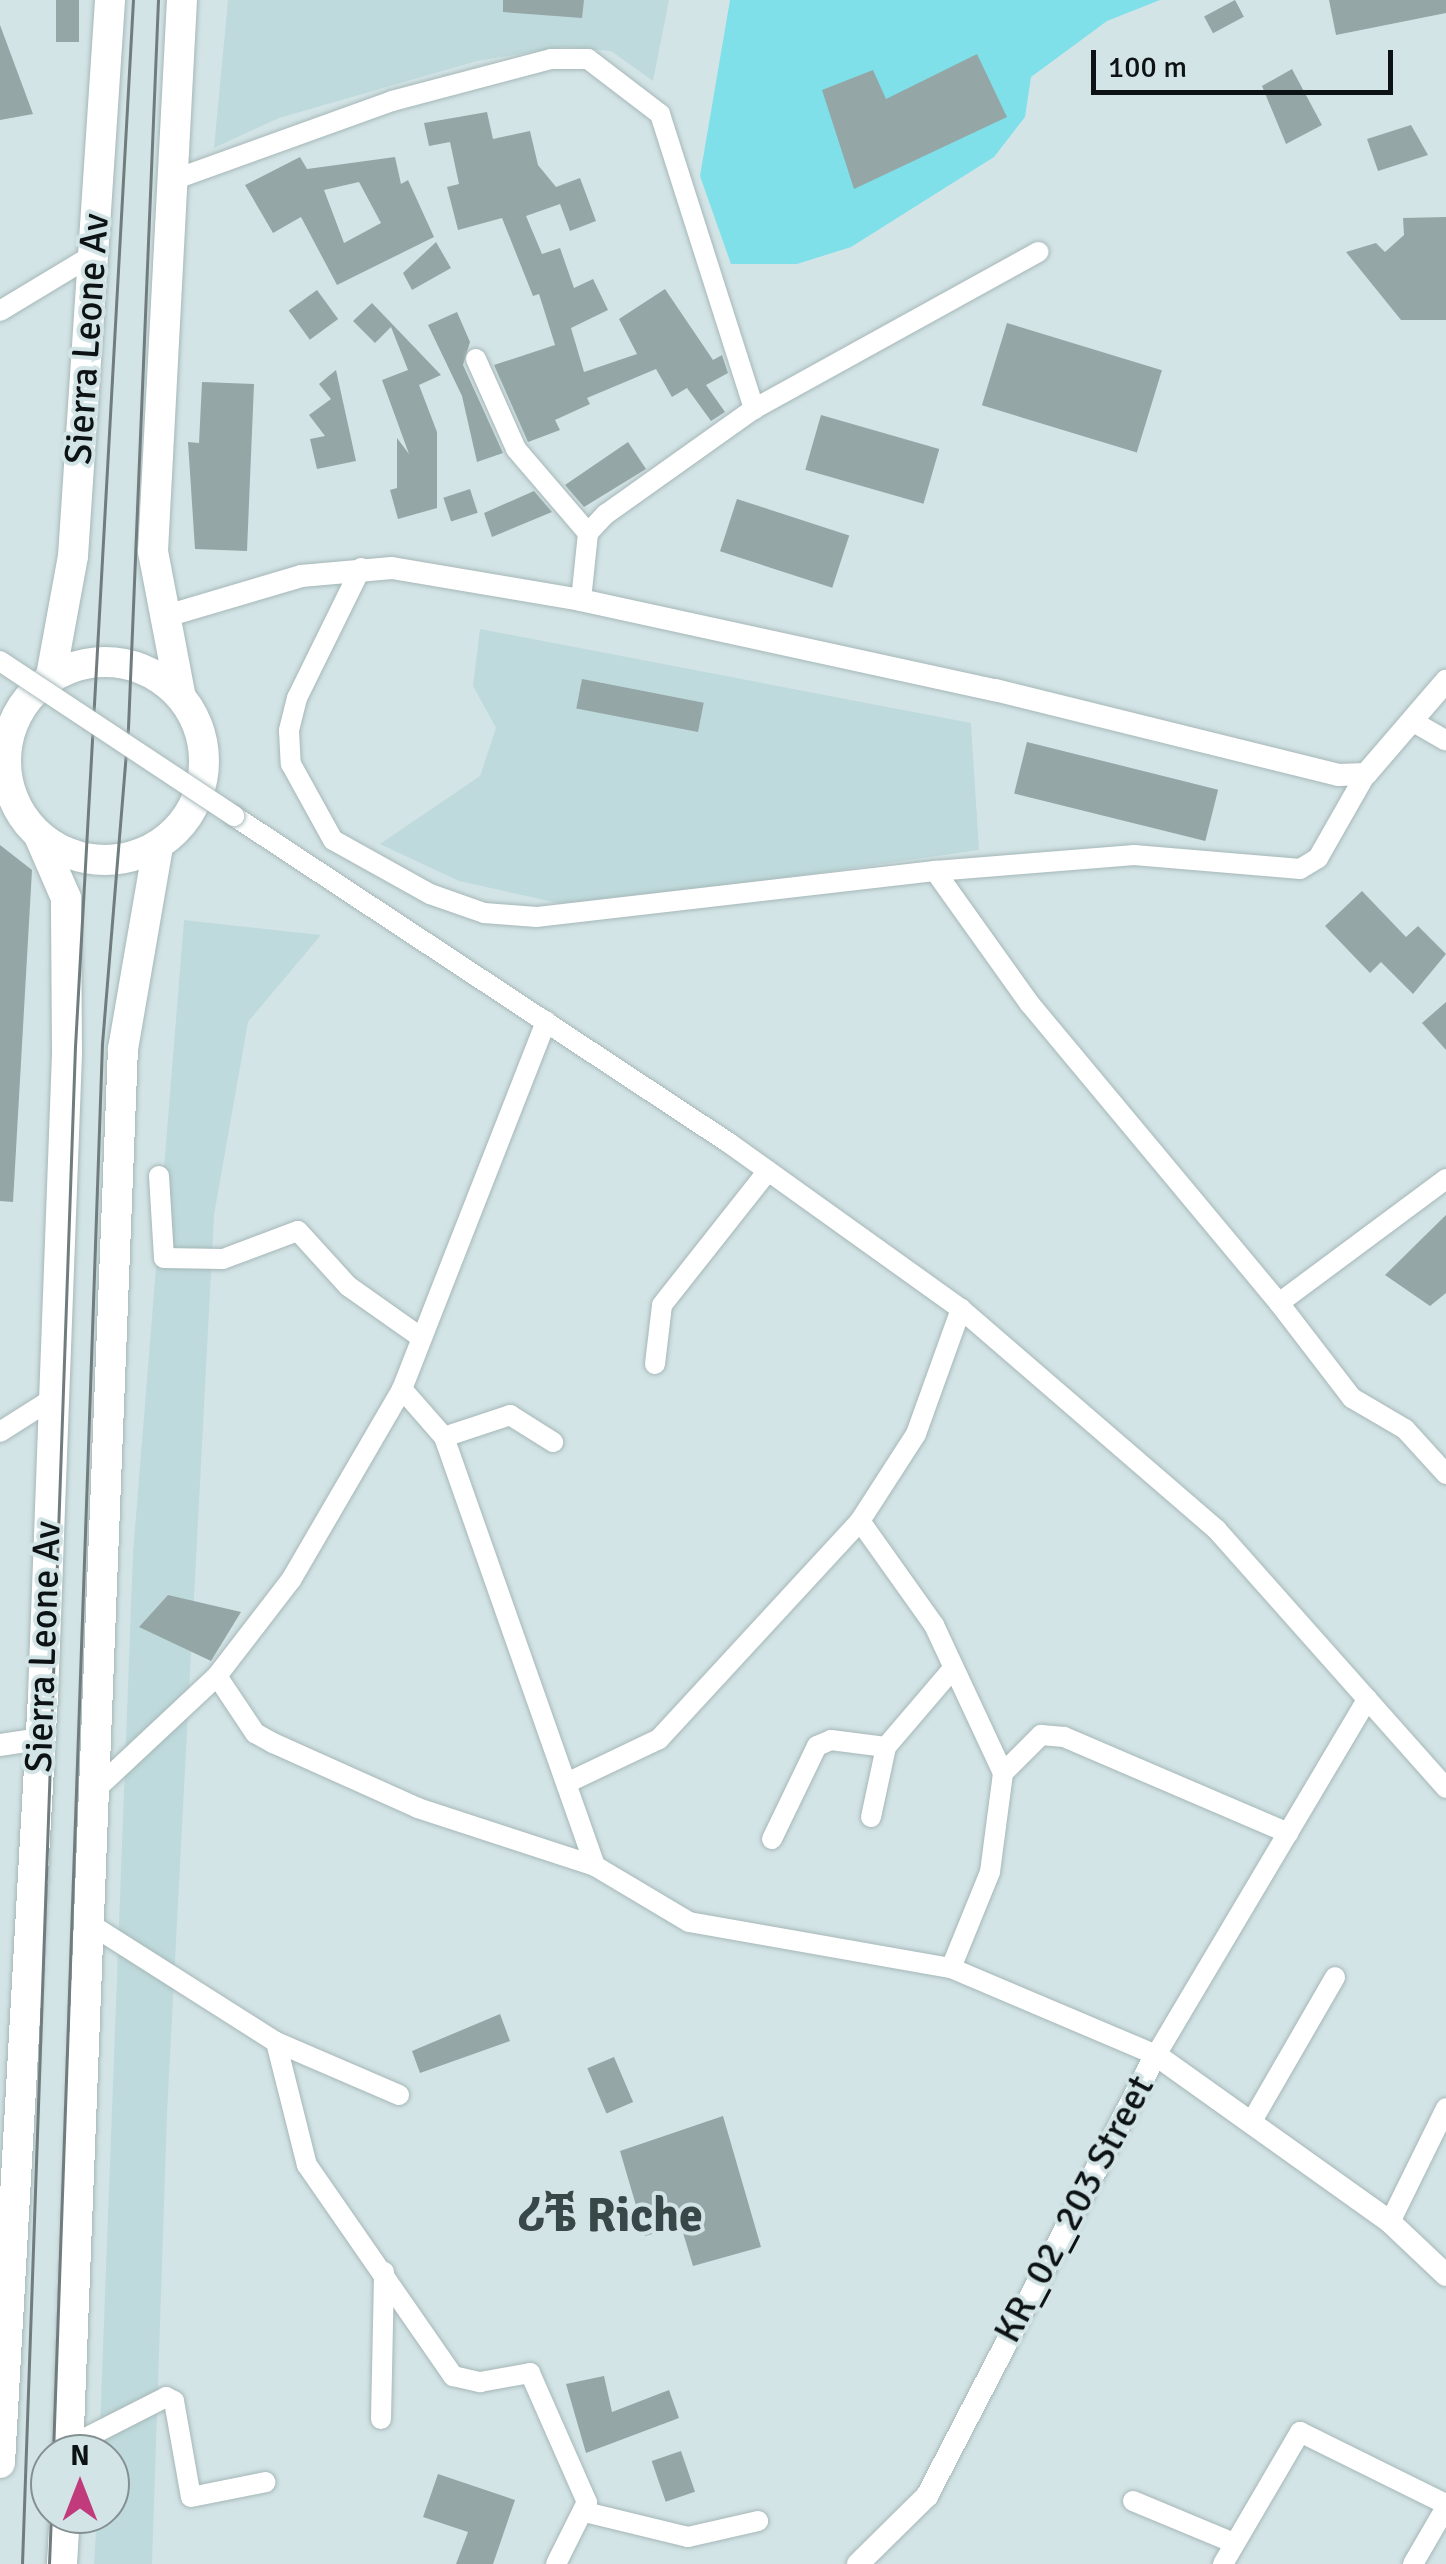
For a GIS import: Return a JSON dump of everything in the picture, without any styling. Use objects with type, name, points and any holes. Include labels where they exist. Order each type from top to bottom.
[{"type":"main road","name":"Sierra Leone Av","points":[[51,676],[72,556],[110,0]]},
{"type":"main road","points":[[180,694],[152,672],[119,662],[83,663],[51,676],[24,702],[8,735],[5,772],[16,807],[39,836],[97,860],[158,846],[190,816],[205,775],[202,732],[180,694],[162,617],[153,551],[182,0]]},
{"type":"main road","name":"Sierra Leone Av","points":[[0,2463],[10,2088],[40,1739],[66,898],[39,836]]},
{"type":"main road","name":"Sierra Leone Av","points":[[69,2434],[123,1049],[158,846]]},
{"type":"main road","points":[[62,2564],[63,2534]]},
{"type":"street","points":[[174,180],[392,101],[551,59],[588,59],[660,114],[754,409]]},
{"type":"street","points":[[588,533],[754,409],[1038,252]]},
{"type":"street","points":[[0,310],[93,255]]},
{"type":"street","points":[[476,359],[516,449],[588,533],[581,600]]},
{"type":"street","points":[[361,568],[296,698],[291,764],[333,840],[430,894],[484,913],[536,917],[934,871],[1134,856],[1300,869],[1318,858],[1366,774],[1446,681]]},
{"type":"street","points":[[162,617],[301,576],[361,568],[581,600],[995,690],[1306,772],[1366,774]]},
{"type":"street","points":[[0,661],[546,1021],[768,1171],[961,1309],[1217,1530],[1446,1788]]},
{"type":"street","points":[[1412,721],[1446,741]]},
{"type":"street","points":[[934,871],[1030,1004],[1352,1398],[1404,1429],[1446,1474]]},
{"type":"street","points":[[94,1792],[217,1676],[291,1580],[402,1388],[419,1336],[546,1021]]},
{"type":"street","points":[[655,1364],[662,1305],[768,1171]]},
{"type":"street","points":[[158,1176],[164,1258],[223,1260],[298,1231],[348,1286],[419,1336]]},
{"type":"street","points":[[1279,1304],[1446,1180]]},
{"type":"street","points":[[569,1782],[659,1740],[860,1522],[916,1434],[961,1309]]},
{"type":"street","points":[[402,1388],[444,1437],[569,1782],[595,1866]]},
{"type":"street","points":[[0,1432],[52,1399]]},
{"type":"street","points":[[444,1437],[510,1415],[553,1442]]},
{"type":"street","points":[[860,1522],[909,1582],[1003,1773]]},
{"type":"street","points":[[872,1817],[886,1747],[952,1671]]},
{"type":"street","points":[[217,1676],[256,1733],[274,1744],[418,1808],[595,1866],[688,1922],[952,1968],[1156,2055],[1368,1699]]},
{"type":"street","points":[[952,1968],[990,1872],[1003,1773],[1031,1740],[1051,1734],[1288,1833]]},
{"type":"street","points":[[0,1745],[40,1739]]},
{"type":"street","points":[[772,1839],[822,1742],[886,1747]]},
{"type":"street","points":[[90,1924],[276,2042],[399,2095]]},
{"type":"street","points":[[1252,2122],[1334,1977]]},
{"type":"street","points":[[276,2042],[307,2166],[384,2272],[452,2376],[480,2382],[530,2373],[586,2512]]},
{"type":"street","name":"KR_02_203 Street","points":[[858,2564],[927,2496],[1156,2055],[1390,2222],[1446,2275]]},
{"type":"street","points":[[1390,2222],[1446,2108]]},
{"type":"street","points":[[380,2418],[384,2272]]},
{"type":"street","points":[[97,2434],[166,2396],[174,2401],[192,2497],[266,2482]]},
{"type":"street","points":[[1223,2564],[1300,2432],[1446,2506],[1413,2564]]},
{"type":"street","points":[[1134,2501],[1234,2544]]},
{"type":"street","points":[[586,2512],[688,2537],[758,2522]]},
{"type":"street","points":[[556,2564],[586,2512]]},
{"type":"shaded area","points":[[228,0],[669,0],[653,81],[611,51],[564,47],[477,61],[279,118],[214,148]]},
{"type":"shaded area","points":[[730,0],[1160,0],[1107,21],[1031,77],[1025,117],[994,157],[851,247],[797,264],[731,264],[700,176]]},
{"type":"shaded area","points":[[480,629],[971,723],[979,850],[636,899],[558,903],[459,881],[380,844],[480,776],[496,728],[473,686]]},
{"type":"shaded area","points":[[184,920],[321,935],[248,1022],[214,1215],[167,2114],[152,2564],[94,2564],[96,2534],[130,2534],[130,2434],[100,2434],[133,1553]]},
{"type":"building","points":[[56,0],[79,0],[79,42],[56,42]]},
{"type":"building","points":[[503,0],[584,0],[582,18],[503,12]]},
{"type":"building","points":[[1235,0],[1244,17],[1213,33],[1204,16]]},
{"type":"building","points":[[1329,0],[1446,0],[1446,13],[1336,35]]},
{"type":"building","points":[[0,25],[33,114],[0,120]]},
{"type":"building","points":[[977,54],[1007,117],[854,189],[822,90],[873,70],[886,99]]},
{"type":"building","points":[[1292,69],[1322,125],[1286,144],[1262,86]]},
{"type":"building","points":[[487,112],[493,139],[530,131],[538,165],[556,187],[580,178],[596,221],[570,231],[560,204],[526,216],[542,254],[560,248],[574,288],[593,279],[608,310],[571,328],[584,372],[637,354],[619,319],[665,289],[713,360],[722,355],[728,373],[706,385],[725,412],[711,421],[687,388],[672,397],[656,369],[587,398],[590,404],[555,420],[560,430],[528,442],[494,365],[555,345],[539,294],[533,296],[502,218],[458,230],[447,187],[459,184],[450,142],[429,146],[424,123]]},
{"type":"building","points":[[1411,125],[1428,155],[1378,171],[1367,139]]},
{"type":"building","points":[[300,157],[307,169],[395,157],[401,184],[408,180],[434,237],[337,285],[301,217],[273,233],[245,185]],"holes":[[[359,182],[381,223],[344,243],[324,190]]]},
{"type":"building","points":[[1446,217],[1446,320],[1401,320],[1346,252],[1376,243],[1385,252],[1404,235],[1403,218]]},
{"type":"building","points":[[436,242],[451,268],[412,290],[403,273]]},
{"type":"building","points":[[317,290],[338,319],[310,340],[289,311]]},
{"type":"building","points":[[372,303],[441,375],[419,385],[437,432],[437,508],[398,519],[390,490],[397,488],[397,438],[409,454],[382,380],[408,370],[391,327],[375,343],[353,321]]},
{"type":"building","points":[[457,312],[470,342],[463,365],[503,453],[477,462],[462,396],[428,325]]},
{"type":"building","points":[[1007,323],[1162,370],[1137,453],[982,405]]},
{"type":"building","points":[[336,370],[356,461],[317,469],[310,439],[325,436],[309,415],[331,399],[319,384]]},
{"type":"building","points":[[202,382],[254,384],[247,551],[195,549],[188,442],[199,443]]},
{"type":"building","points":[[821,415],[939,449],[924,504],[805,470]]},
{"type":"building","points":[[628,442],[646,469],[584,507],[565,485]]},
{"type":"building","points":[[470,489],[478,513],[451,521],[443,498]]},
{"type":"building","points":[[534,491],[552,512],[492,537],[484,513]]},
{"type":"building","points":[[737,499],[849,535],[832,588],[720,551]]},
{"type":"building","points":[[582,679],[704,703],[698,732],[576,708]]},
{"type":"building","points":[[1027,742],[1218,790],[1205,841],[1014,793]]},
{"type":"building","points":[[0,845],[32,870],[13,1202],[0,1201]]},
{"type":"building","points":[[1362,891],[1406,937],[1418,926],[1446,954],[1413,994],[1381,962],[1370,973],[1325,926]]},
{"type":"building","points":[[1446,1002],[1446,1050],[1422,1023]]},
{"type":"building","points":[[1446,1215],[1446,1293],[1430,1306],[1385,1275]]},
{"type":"building","points":[[168,1595],[241,1612],[211,1661],[139,1627]]},
{"type":"building","points":[[500,2014],[510,2041],[420,2073],[412,2051]]},
{"type":"building","points":[[614,2057],[633,2102],[606,2113],[587,2068]]},
{"type":"building","points":[[723,2116],[761,2247],[693,2266],[681,2226],[645,2236],[620,2151]]},
{"type":"building","points":[[604,2376],[612,2412],[669,2390],[679,2418],[586,2453],[566,2384]]},
{"type":"building","points":[[681,2451],[695,2492],[666,2502],[652,2461]]},
{"type":"building","points":[[438,2474],[515,2500],[493,2564],[456,2564],[468,2532],[423,2517]]},
{"type":"tram line","points":[[22,2564],[75,1047],[133,0]]},
{"type":"tram line","points":[[54,2434],[102,1044],[128,728],[158,0]]},
{"type":"tram line","points":[[49,2564],[50,2534]]},
{"type":"district","name":"ሪቼ Riche","points":[[610,2216]]}]
